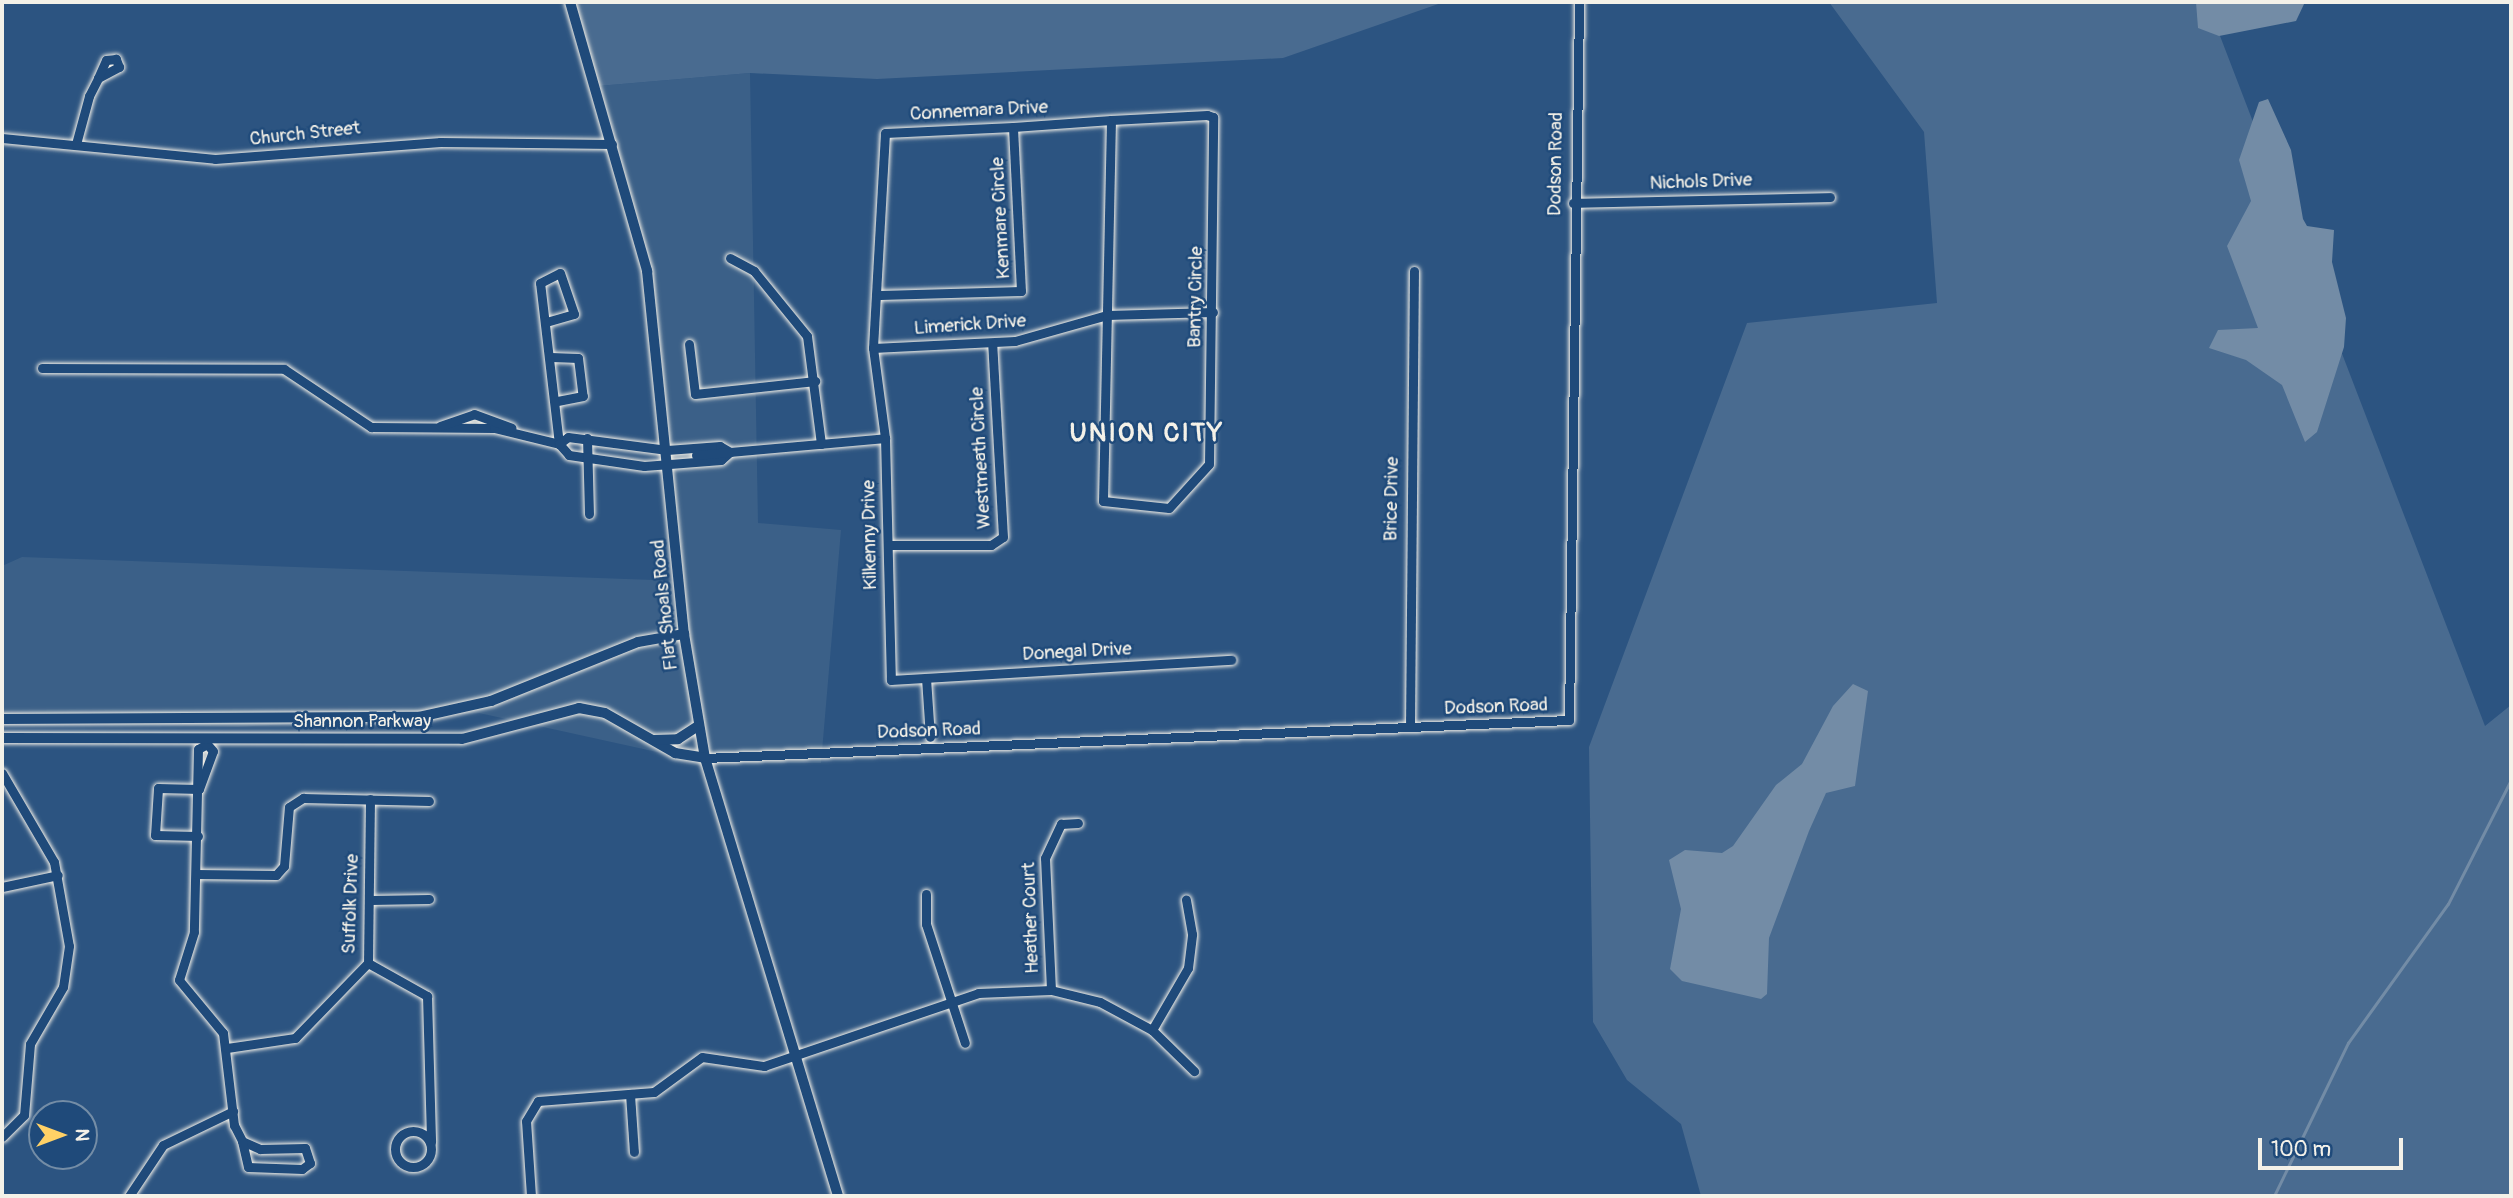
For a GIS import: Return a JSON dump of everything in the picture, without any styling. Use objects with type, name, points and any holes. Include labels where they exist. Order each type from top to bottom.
[{"type":"street","name":"Flat Shoals Road","points":[[570,2],[647,271],[684,634],[705,758],[838,1196]]},
{"type":"street","name":"Dodson Road","points":[[705,758],[1564,722],[1573,714],[1573,203],[1579,2]]},
{"type":"street","points":[[76,144],[98,78]]},
{"type":"street","name":"Bantry Circle","points":[[1207,115],[1217,122],[1209,464],[1169,508],[1103,501],[1111,120],[1207,115]]},
{"type":"street","name":"Connemara Drive","points":[[880,295],[885,133],[1111,120]]},
{"type":"street","name":"Kenmare Circle","points":[[880,295],[1021,291],[1013,127]]},
{"type":"street","name":"Church Street","points":[[2,138],[215,159],[416,143],[612,144]]},
{"type":"street","name":"Nichols Drive","points":[[1573,203],[1830,197]]},
{"type":"street","points":[[730,258],[754,271],[807,337],[821,444]]},
{"type":"street","name":"Brice Drive","points":[[1410,727],[1414,271]]},
{"type":"street","points":[[546,322],[574,314],[560,273],[540,283],[557,401],[559,444]]},
{"type":"street","name":"Kilkenny Drive","points":[[880,295],[873,348],[885,438],[891,680],[926,678]]},
{"type":"street","name":"Limerick Drive","points":[[873,348],[992,343],[1107,315],[1213,312]]},
{"type":"street","name":"Westmeath Circle","points":[[888,545],[991,545],[1003,537],[992,343]]},
{"type":"street","points":[[689,344],[695,394],[815,382]]},
{"type":"street","points":[[551,356],[578,358],[583,396],[557,401]]},
{"type":"street","points":[[42,368],[284,369],[371,428],[516,430]]},
{"type":"street","points":[[437,428],[474,414],[559,444],[569,454],[669,467],[696,455],[885,438]]},
{"type":"street","points":[[587,438],[589,514]]},
{"type":"street","points":[[559,444],[587,438],[722,460],[730,452]]},
{"type":"street","name":"Shannon Parkway","points":[[2,719],[419,717],[491,701],[638,642],[684,634]]},
{"type":"street","name":"Donegal Drive","points":[[926,678],[1231,660]]},
{"type":"street","points":[[926,678],[930,737]]},
{"type":"street","name":"Shannon Parkway","points":[[2,738],[461,739],[579,708],[605,713],[648,739],[705,758]]},
{"type":"street","points":[[648,739],[678,739],[698,726]]},
{"type":"street","points":[[2,773],[35,820],[58,875],[69,968],[30,1044],[24,1115],[2,1137]]},
{"type":"street","points":[[198,836],[155,835],[158,788],[199,789],[198,836],[197,874],[194,932],[179,980],[216,1020],[227,1048],[233,1111],[248,1167],[302,1169],[310,1163],[305,1148],[260,1149],[242,1140]]},
{"type":"street","points":[[197,874],[276,875],[284,866],[293,802],[370,799],[429,801]]},
{"type":"street","name":"Suffolk Drive","points":[[227,1048],[295,1038],[368,962],[371,900],[370,799]]},
{"type":"street","name":"Heather Court","points":[[1051,990],[1045,858],[1061,824],[1078,822]]},
{"type":"street","points":[[2,887],[58,875]]},
{"type":"street","points":[[926,894],[926,924],[965,1042]]},
{"type":"street","points":[[371,900],[429,899]]},
{"type":"street","points":[[1152,1030],[1188,968],[1192,934],[1186,900]]},
{"type":"street","points":[[368,962],[427,996],[431,1142],[430,1156],[419,1166],[405,1165],[396,1155],[397,1141],[407,1132],[420,1132],[431,1142]]},
{"type":"street","points":[[531,1196],[526,1121],[531,1107],[547,1098],[630,1094],[667,1088],[690,1062],[702,1058],[764,1066],[951,1001],[1000,990],[1051,990],[1100,1002],[1152,1030],[1194,1070]]},
{"type":"street","points":[[630,1094],[634,1152]]},
{"type":"street","points":[[129,1196],[163,1145],[233,1111]]},
{"type":"shaded area","points":[[571,2],[1444,2],[1283,58],[877,79],[750,73],[598,86]]},
{"type":"shaded area","points":[[1829,2],[2207,2],[2485,726],[2511,705],[2511,1196],[1701,1196],[1681,1124],[1627,1080],[1593,1022],[1589,747],[1747,323],[1937,303],[1924,132]]},
{"type":"shaded area","points":[[2196,2],[2305,2],[2296,21],[2219,36],[2198,28]]},
{"type":"shaded area","points":[[750,73],[758,523],[841,530],[821,763],[707,763],[479,713],[238,727],[2,722],[2,566],[22,557],[682,581],[650,270],[598,86]]},
{"type":"shaded area","points":[[2268,99],[2291,150],[2303,219],[2307,226],[2334,230],[2332,262],[2346,318],[2344,347],[2317,432],[2305,442],[2282,385],[2246,360],[2209,348],[2218,330],[2258,328],[2227,246],[2251,201],[2239,160],[2259,102]]},
{"type":"shaded area","points":[[1853,684],[1868,691],[1855,786],[1826,793],[1809,831],[1769,938],[1767,994],[1761,999],[1682,981],[1670,969],[1681,909],[1669,860],[1685,850],[1722,853],[1733,846],[1776,785],[1802,764],[1833,706]]},
{"type":"waterway","points":[[2274,1196],[2348,1043],[2448,904],[2511,780]]},
{"type":"district","name":"UNION CITY","points":[[1147,434]]}]
